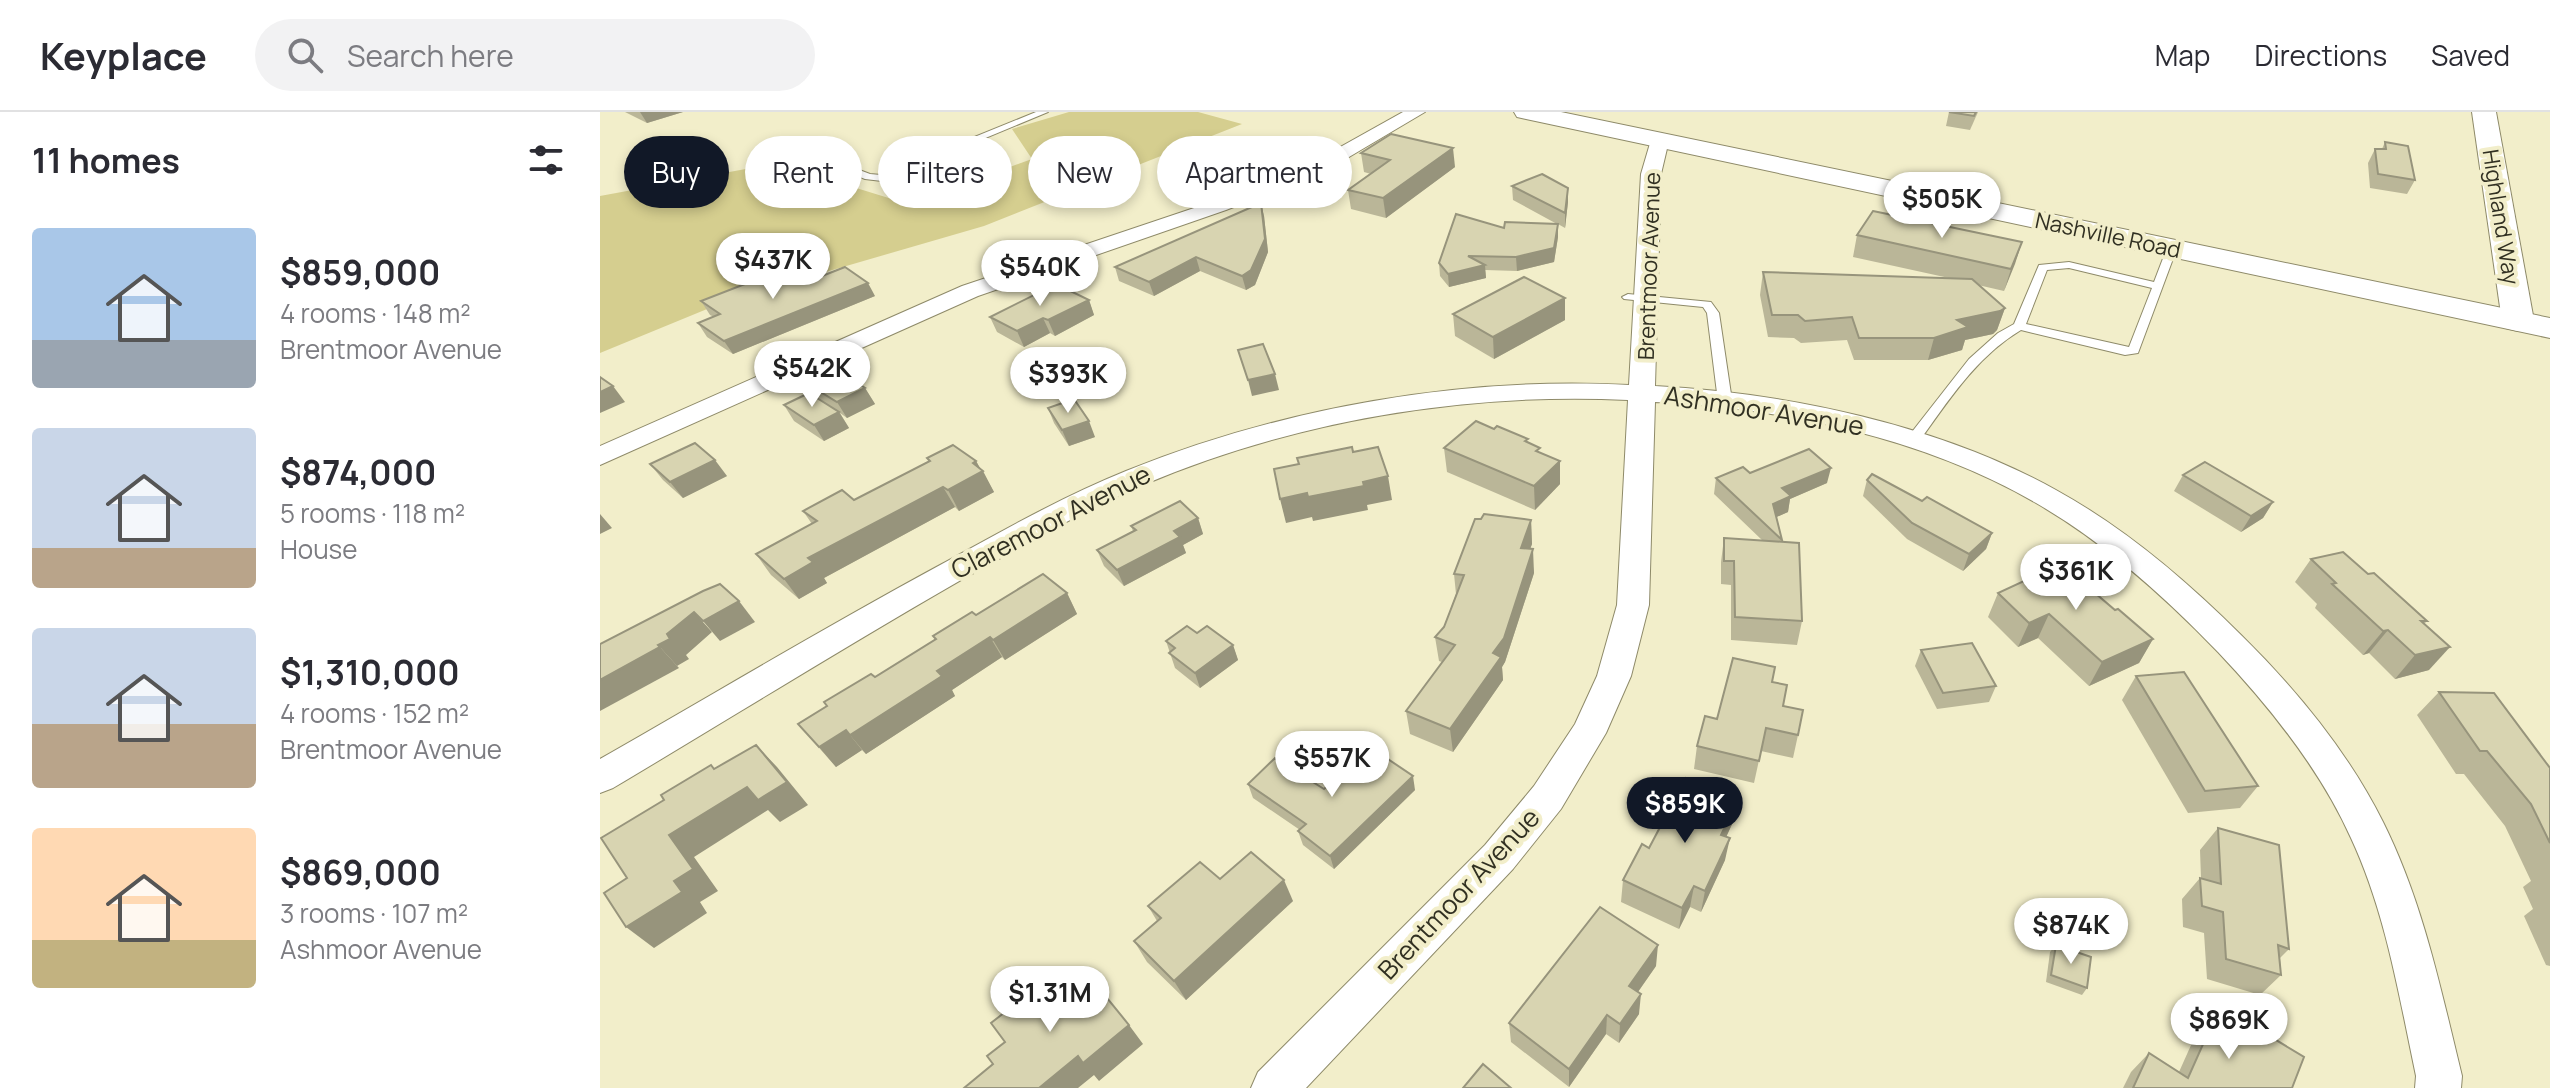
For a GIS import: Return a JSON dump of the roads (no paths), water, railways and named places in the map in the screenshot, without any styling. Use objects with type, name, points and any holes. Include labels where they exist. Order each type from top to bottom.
[{"type":"main road","name":"Nashville Road","points":[[1526,112],[2550,328]]},
{"type":"main road","name":"Highland Way","points":[[2484,112],[2518,321]]},
{"type":"street","points":[[600,456],[970,291],[1194,215],[1315,169],[1416,112]]},
{"type":"street","name":"Brentmoor Avenue","points":[[1274,1088],[1496,862],[1544,803],[1599,711],[1623,651],[1633,605],[1644,393],[1637,298],[1651,174],[1650,138]]},
{"type":"street","name":"Claremoor Avenue","points":[[600,777],[1047,519],[1159,468],[1263,434],[1414,403],[1540,392],[1644,393]]},
{"type":"street","name":"Ashmoor Avenue","points":[[1644,393],[1832,416],[1953,453],[2025,485],[2103,533],[2174,589],[2235,649],[2311,739],[2369,834],[2409,944],[2439,1076],[2438,1088]]},
{"type":"lane","points":[[862,175],[882,178],[1044,112]]},
{"type":"lane","points":[[1913,440],[1964,370],[1997,337],[2019,326],[2125,351],[2134,350],[2172,248]]},
{"type":"lane","points":[[2019,326],[2043,267],[2047,265],[2069,265],[2158,286]]},
{"type":"lane","points":[[1637,298],[1707,304],[1713,313],[1725,401]]}]
